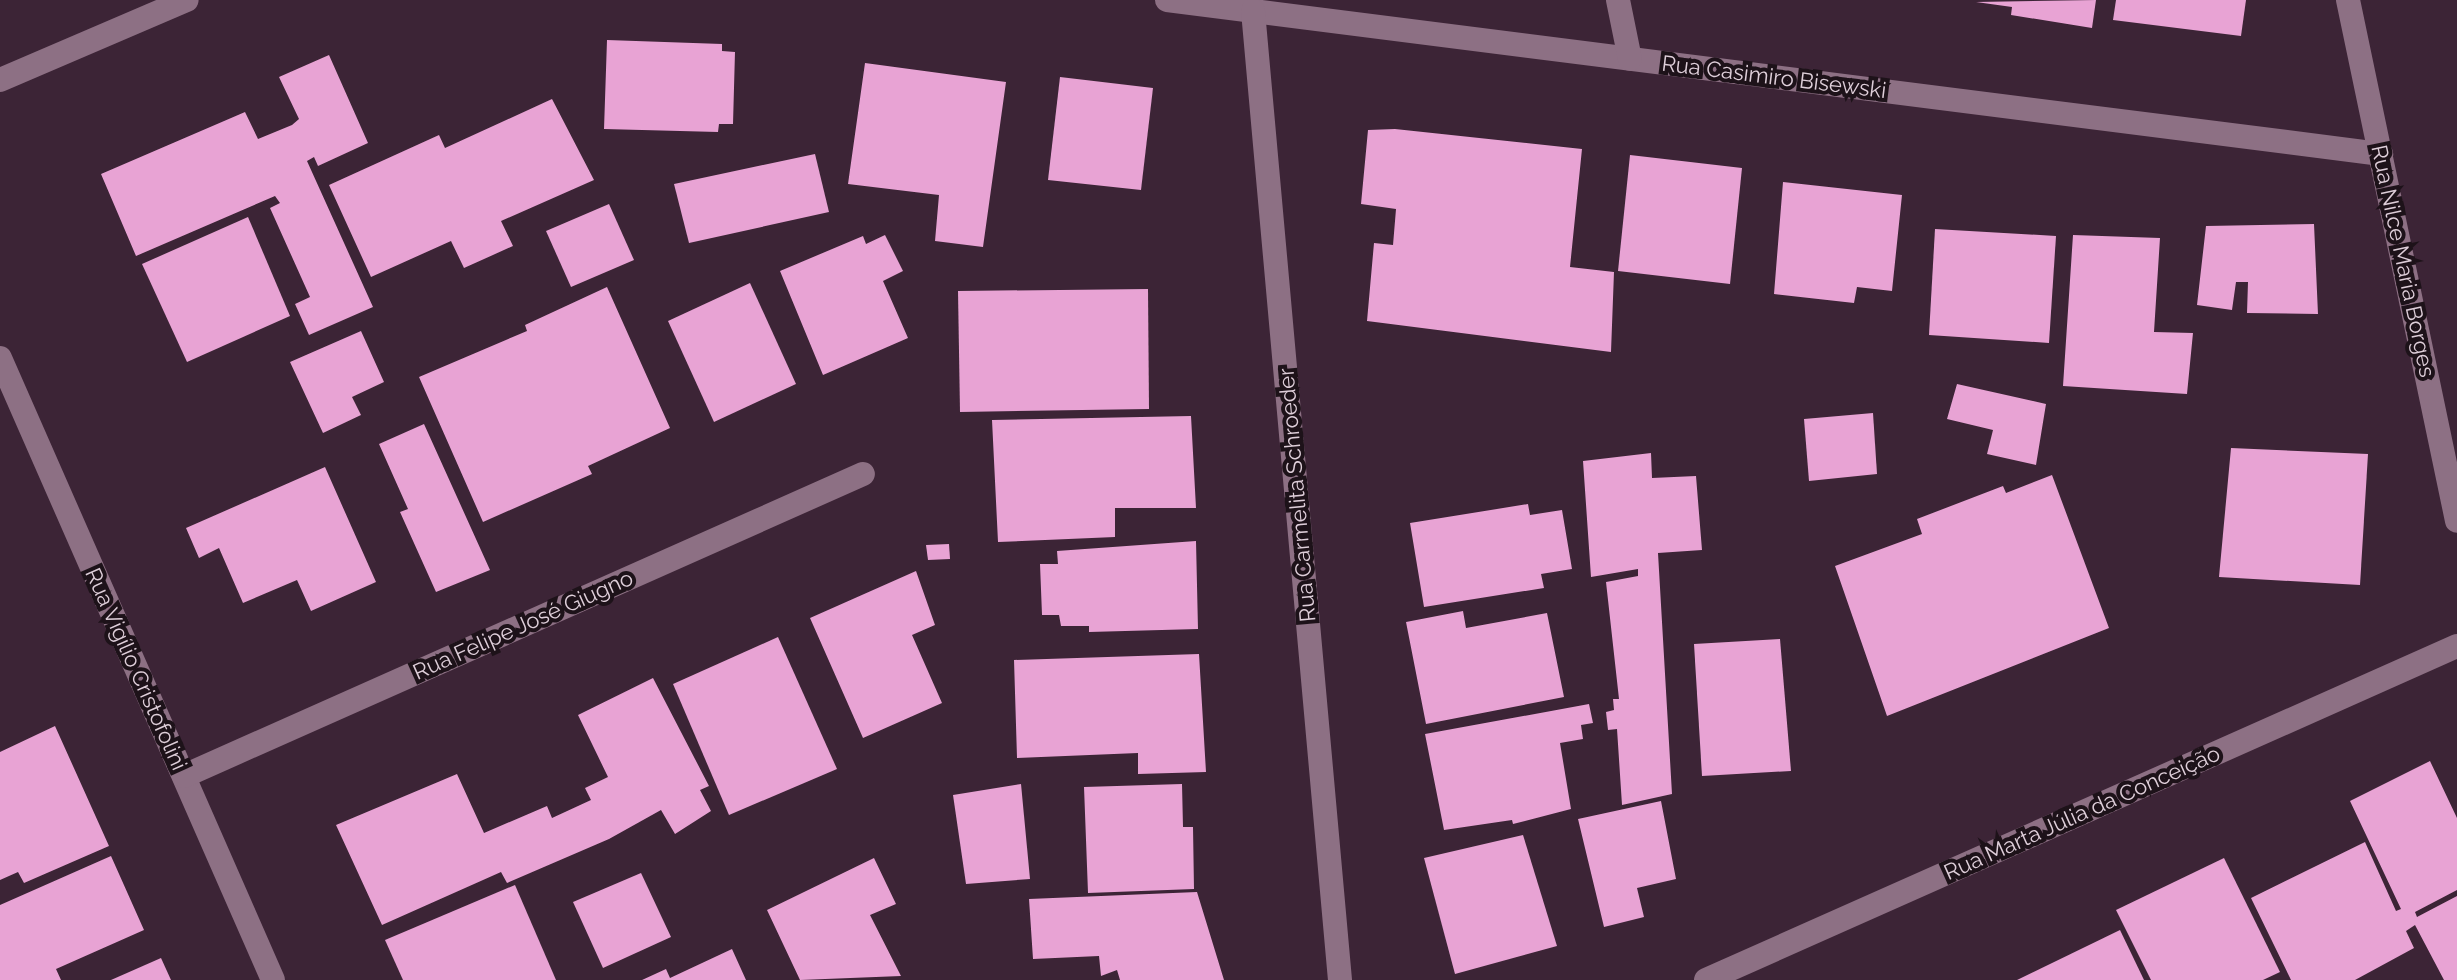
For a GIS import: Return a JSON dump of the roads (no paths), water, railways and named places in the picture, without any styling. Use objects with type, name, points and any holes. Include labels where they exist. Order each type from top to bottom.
[{"type":"street","points":[[0,80],[187,0]]},
{"type":"street","name":"Rua Casimiro Bisewski","points":[[1167,0],[2381,154]]},
{"type":"street","points":[[1618,0],[1630,59]]},
{"type":"street","name":"Rua Nilce Maria Borges","points":[[2348,0],[2457,521]]},
{"type":"street","name":"Rua Carmelita Schroeder","points":[[1253,11],[1340,980]]},
{"type":"street","name":"Rua Vigílio Cristofolini","points":[[0,358],[273,980]]},
{"type":"street","name":"Rua Felipe José Giugno","points":[[184,776],[863,474]]},
{"type":"street","name":"Rua Marta Júlia da Conceição","points":[[1706,980],[2457,646]]}]
